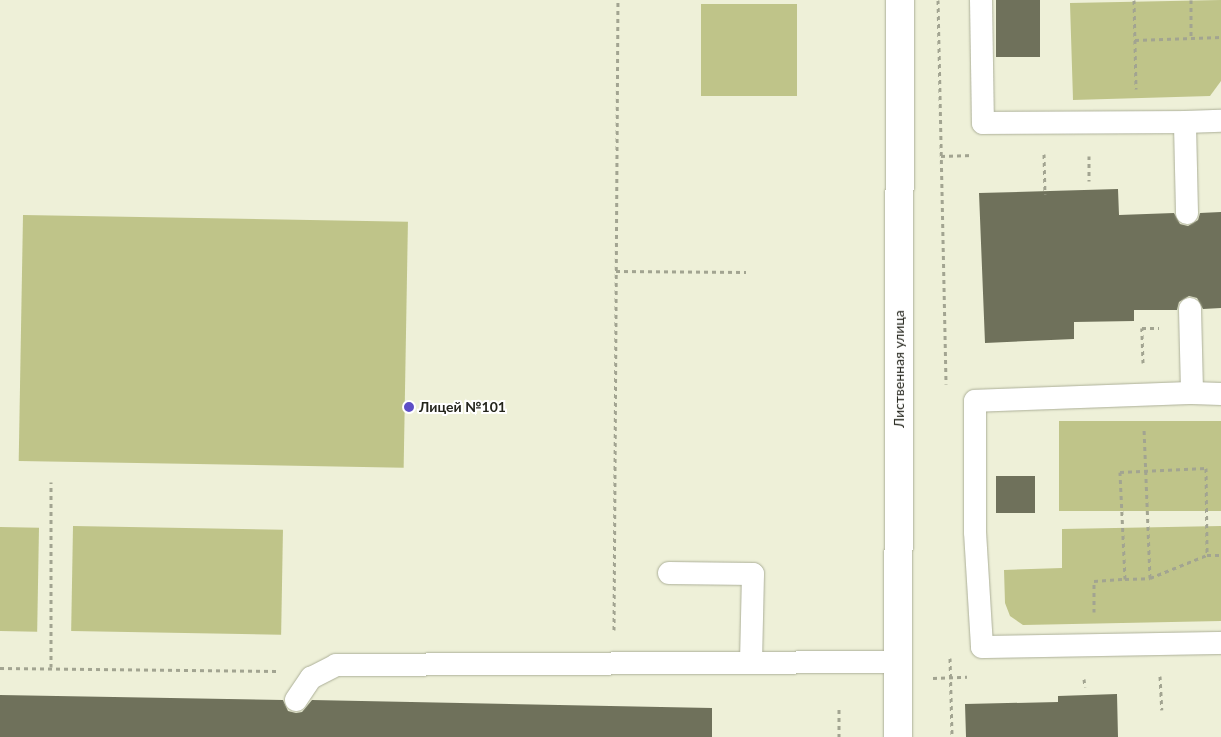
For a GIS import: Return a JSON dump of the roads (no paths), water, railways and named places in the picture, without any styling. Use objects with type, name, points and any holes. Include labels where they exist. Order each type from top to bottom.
[{"type":"street","name":"Лиственная улица","points":[[898,737],[900,0]]},
{"type":"lane","points":[[981,0],[983,123],[1184,122],[1221,120]]},
{"type":"lane","points":[[1184,122],[1187,213]]},
{"type":"lane","points":[[1190,312],[1192,392]]},
{"type":"lane","points":[[1221,394],[1192,392],[975,401],[975,532],[982,647],[1221,643]]},
{"type":"lane","points":[[669,573],[753,574],[751,663]]},
{"type":"lane","points":[[296,700],[312,678],[336,665],[614,666],[898,662]]},
{"type":"place","name":"Лицей №101","points":[[409,407]]}]
